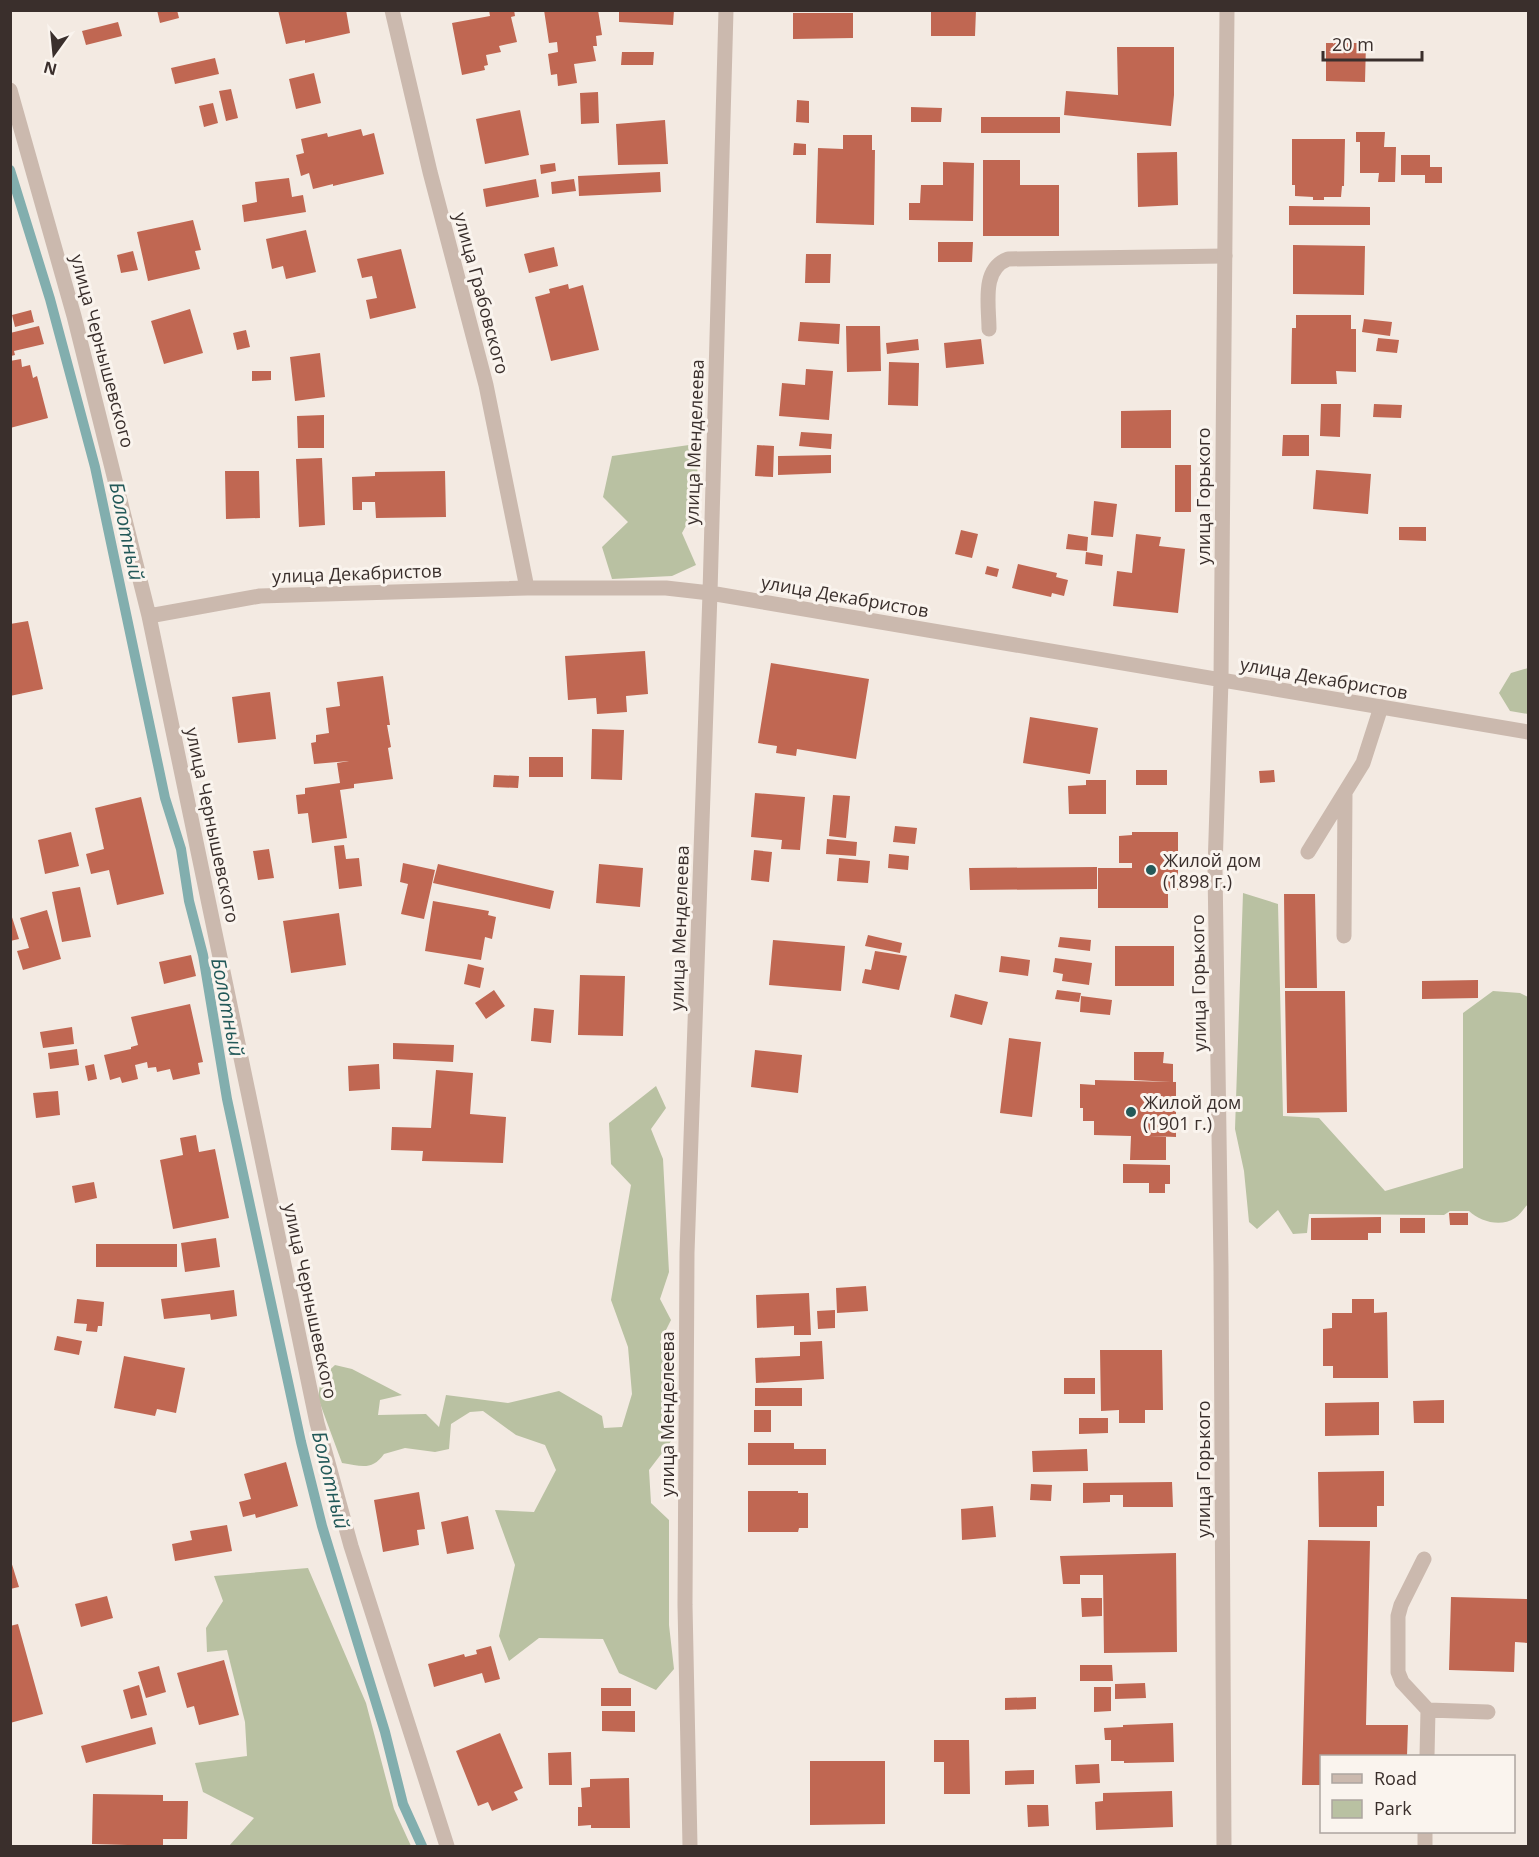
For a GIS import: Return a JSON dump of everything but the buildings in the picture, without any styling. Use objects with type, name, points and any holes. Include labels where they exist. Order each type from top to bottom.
[{"type":"street","name":"улица Грабовского","points":[[392,10],[430,172],[486,385],[527,588]]},
{"type":"street","name":"улица Менделеева","points":[[690,1846],[685,1605],[687,1253],[710,593],[726,10]]},
{"type":"street","name":"улица Горького","points":[[1224,1846],[1221,1266],[1215,869],[1221,680],[1227,10]]},
{"type":"street","name":"улица Чернышевского","points":[[10,90],[74,316],[149,616],[316,1424],[351,1546],[447,1846]]},
{"type":"street","points":[[989,329],[991,271],[999,262],[1008,259],[1225,256]]},
{"type":"street","name":"улица Декабристов","points":[[149,616],[260,596],[527,588],[666,588],[710,593],[1528,732]]},
{"type":"street","points":[[1308,852],[1363,763],[1381,707]]},
{"type":"street","points":[[1344,936],[1345,792]]},
{"type":"street","points":[[1424,1559],[1401,1605],[1398,1616],[1398,1672],[1402,1682],[1428,1710],[1427,1755]]},
{"type":"street","points":[[1428,1710],[1488,1712]]},
{"type":"green space","points":[[696,444],[699,502],[682,533],[696,565],[672,576],[612,579],[602,547],[628,522],[603,497],[612,456]]},
{"type":"green space","points":[[1528,668],[1528,714],[1510,711],[1499,693],[1511,673]]},
{"type":"green space","points":[[1243,893],[1278,904],[1283,1116],[1319,1118],[1385,1191],[1463,1168],[1463,1013],[1493,991],[1520,993],[1528,997],[1528,1204],[1517,1217],[1497,1223],[1479,1218],[1469,1211],[1450,1211],[1444,1215],[1309,1214],[1307,1233],[1293,1234],[1278,1210],[1257,1229],[1249,1222],[1244,1171],[1235,1129]]},
{"type":"green space","points":[[656,1086],[666,1108],[651,1129],[663,1159],[669,1272],[660,1299],[671,1320],[660,1342],[673,1367],[672,1440],[649,1470],[651,1503],[669,1520],[669,1625],[674,1669],[656,1690],[619,1673],[603,1639],[539,1638],[509,1661],[499,1636],[515,1565],[495,1510],[534,1512],[556,1470],[545,1445],[516,1435],[483,1411],[470,1412],[451,1424],[449,1449],[435,1452],[405,1448],[384,1454],[375,1463],[366,1466],[342,1463],[318,1398],[321,1378],[335,1365],[352,1369],[402,1395],[380,1400],[378,1415],[426,1414],[439,1427],[446,1395],[508,1403],[559,1391],[602,1416],[604,1428],[622,1427],[632,1394],[628,1347],[611,1300],[631,1185],[611,1164],[609,1123]]},
{"type":"green space","points":[[308,1568],[366,1703],[394,1809],[411,1846],[229,1846],[254,1818],[203,1792],[195,1763],[247,1756],[245,1722],[227,1650],[207,1652],[206,1628],[223,1601],[214,1576]]},
{"type":"waterway","name":"Болотный","points":[[10,170],[50,299],[95,467],[165,798],[181,849],[189,901],[203,955],[227,1099],[301,1442],[322,1526],[385,1732],[403,1804],[422,1846]]},
{"type":"place","name":"Жилой дом (1898 г.)","points":[[1151,870]]},
{"type":"place","name":"Жилой дом (1901 г.)","points":[[1131,1112]]}]
